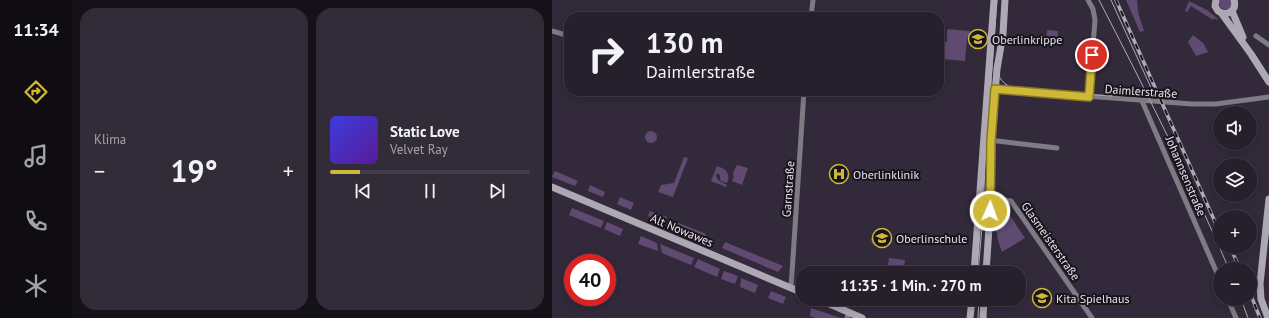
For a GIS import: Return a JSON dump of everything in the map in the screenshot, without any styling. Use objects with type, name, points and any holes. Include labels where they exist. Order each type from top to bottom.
[{"type":"street","points":[[812,12],[813,0]]},
{"type":"street","points":[[975,266],[980,196],[988,140],[992,89],[994,0]]},
{"type":"street","points":[[992,89],[1003,34],[1005,0]]},
{"type":"street","points":[[1088,0],[1093,9],[1095,20],[1089,97]]},
{"type":"street","points":[[1208,0],[1216,3],[1218,11],[1222,14],[1251,54],[1269,82]]},
{"type":"street","points":[[1222,14],[1232,11],[1235,6],[1235,1]]},
{"type":"street","points":[[1232,11],[1251,54]]},
{"type":"street","points":[[552,31],[564,35]]},
{"type":"street","points":[[1256,36],[1269,45]]},
{"type":"street","name":"Daimlerstraße","points":[[992,89],[1192,104],[1216,104],[1269,96]]},
{"type":"street","name":"Garnstraße","points":[[791,288],[804,96]]},
{"type":"street","name":"Johannsenstraße","points":[[1142,101],[1213,264]]},
{"type":"street","points":[[988,140],[1057,148]]},
{"type":"street","points":[[986,266],[991,197],[988,140]]},
{"type":"street","name":"Alt Nowawes","points":[[552,187],[796,290]]},
{"type":"street","name":"Glasmeisterstraße","points":[[980,196],[1011,201],[1092,318]]},
{"type":"street","points":[[1268,318],[1261,299],[1260,284],[1269,199]]},
{"type":"street","points":[[831,306],[848,315],[862,318]]},
{"type":"street","points":[[970,318],[971,306]]},
{"type":"street","points":[[983,318],[984,306]]},
{"type":"street","points":[[1231,306],[1236,318]]},
{"type":"shaded area","points":[[1126,0],[1137,0],[1138,12],[1144,31],[1140,32]]},
{"type":"shaded area","points":[[1220,0],[1230,0],[1231,4],[1227,10],[1221,8],[1219,5]]},
{"type":"shaded area","points":[[1189,1],[1207,10],[1218,19],[1217,20],[1214,18],[1213,20],[1191,6],[1187,12],[1185,11]]},
{"type":"shaded area","points":[[947,29],[970,31],[970,36],[967,38],[965,61],[944,59],[944,41],[947,42]]},
{"type":"shaded area","points":[[1047,30],[1058,31],[1057,45],[1046,44]]},
{"type":"shaded area","points":[[1193,35],[1203,43],[1208,52],[1196,56],[1188,42]]},
{"type":"shaded area","points":[[649,131],[653,131],[657,137],[653,143],[649,143],[645,139],[645,135]]},
{"type":"shaded area","points":[[684,157],[688,158],[673,197],[658,192],[661,185],[674,183]]},
{"type":"shaded area","points":[[737,165],[748,168],[742,185],[732,181],[734,176],[733,173]]},
{"type":"shaded area","points":[[717,166],[725,170],[728,174],[727,183],[721,181],[718,173],[716,175],[718,180],[727,185],[726,187],[711,181]]},
{"type":"shaded area","points":[[555,171],[578,181],[575,186],[552,177]]},
{"type":"shaded area","points":[[590,185],[605,192],[603,197],[588,191]]},
{"type":"shaded area","points":[[620,197],[634,203],[631,210],[617,204]]},
{"type":"shaded area","points":[[572,208],[604,221],[601,228],[569,215]]},
{"type":"shaded area","points":[[1005,208],[1025,238],[1002,252],[997,236],[996,226],[996,209]]},
{"type":"shaded area","points":[[650,211],[667,217],[664,223],[648,216]]},
{"type":"shaded area","points":[[669,219],[706,234],[704,239],[667,224]]},
{"type":"shaded area","points":[[607,222],[623,229],[620,236],[604,229]]},
{"type":"shaded area","points":[[641,236],[657,243],[658,251],[638,244]]},
{"type":"shaded area","points":[[873,236],[887,236],[891,240],[891,243],[882,247],[874,245],[871,239]]},
{"type":"shaded area","points":[[725,242],[783,266],[778,272],[722,248]]},
{"type":"shaded area","points":[[660,244],[694,258],[691,265],[662,253]]},
{"type":"shaded area","points":[[889,258],[905,260],[904,266],[888,266]]},
{"type":"shaded area","points":[[698,259],[720,269],[717,277],[694,267]]},
{"type":"shaded area","points":[[724,271],[738,276],[735,284],[721,279]]},
{"type":"shaded area","points":[[741,278],[758,285],[755,293],[740,287]]},
{"type":"shaded area","points":[[771,291],[786,297],[783,304],[768,298]]},
{"type":"shaded area","points":[[811,308],[841,318],[816,318],[810,316]]},
{"type":"tram line","points":[[979,266],[997,0]]},
{"type":"tram line","points":[[1099,0],[1166,133],[1226,262]]},
{"type":"tram line","points":[[1111,0],[1152,90]]},
{"type":"tram line","points":[[995,64],[1002,81],[1008,86],[1018,90],[1112,96]]},
{"type":"tram line","points":[[990,103],[994,96],[1002,90],[1014,89]]},
{"type":"tram line","points":[[978,318],[979,306]]},
{"type":"tram line","points":[[1244,306],[1248,318]]},
{"type":"railway","points":[[1116,0],[1213,217]]},
{"type":"railway","points":[[1233,254],[1237,262]]},
{"type":"railway","points":[[1255,306],[1260,318]]},
{"type":"place","name":"Oberlinkrippe","points":[[978,39]]},
{"type":"place","name":"Oberlinklinik","points":[[839,174]]},
{"type":"place","name":"Oberlinschule","points":[[882,238]]},
{"type":"place","name":"Kita Spielhaus","points":[[1042,298]]},
{"type":"route","points":[[990,211],[991,141],[995,89],[1089,97],[1092,55]]}]
